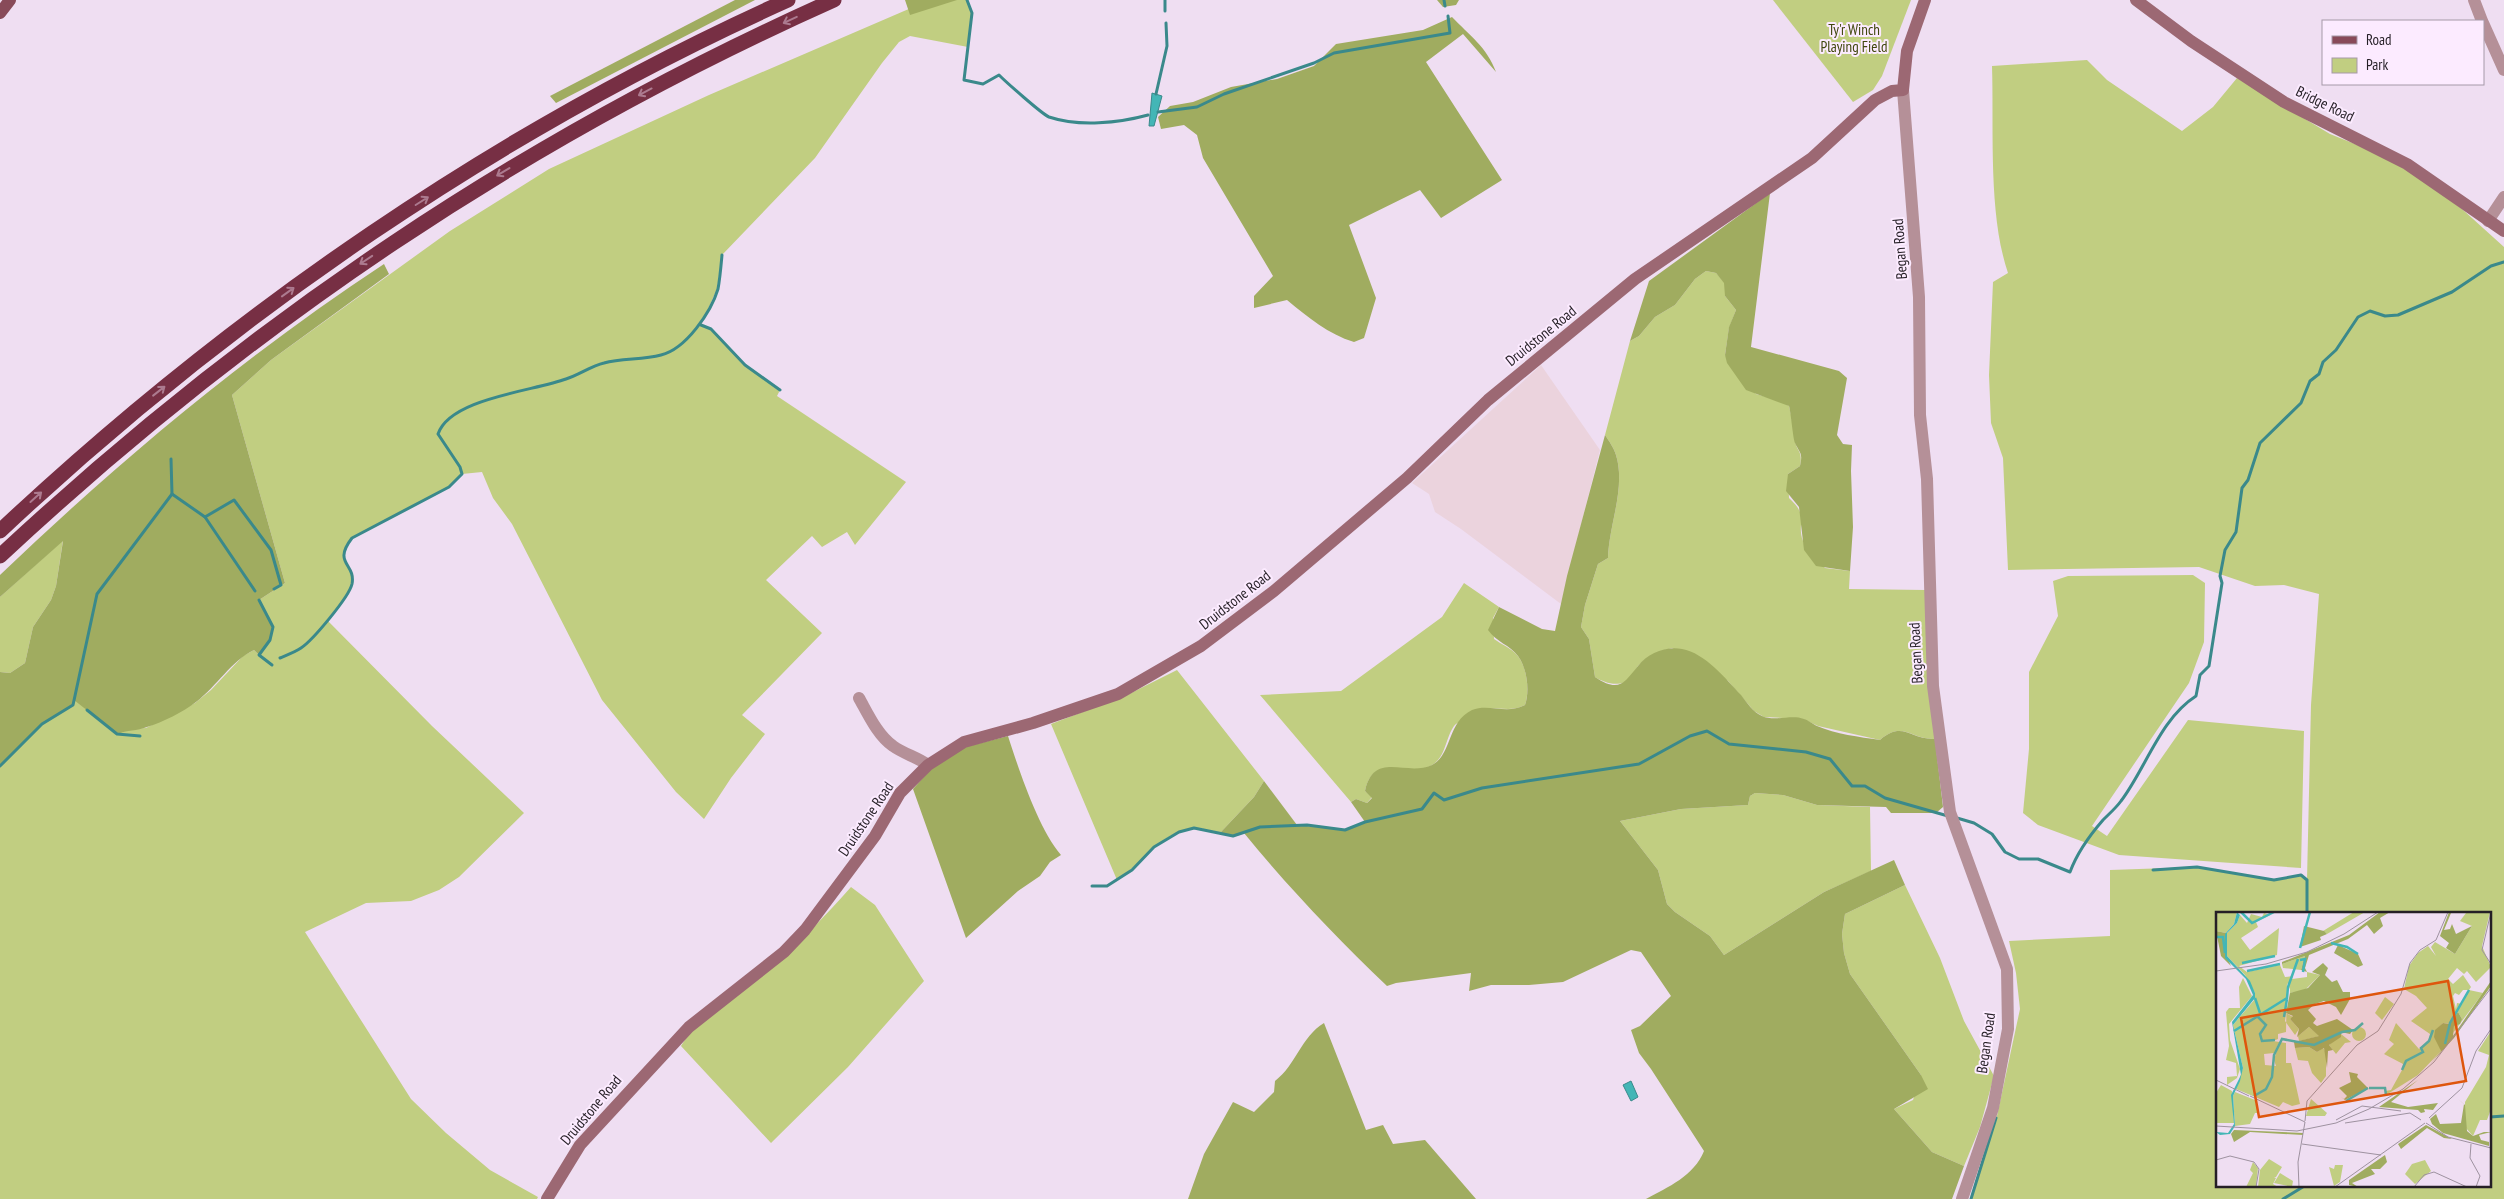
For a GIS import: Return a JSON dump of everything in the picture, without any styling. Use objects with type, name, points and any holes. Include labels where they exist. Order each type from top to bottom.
[{"type":"highway","points":[[0,531],[145,402],[254,317],[382,227],[485,161],[576,107],[676,54],[788,0]]},
{"type":"highway","points":[[0,556],[93,471],[205,378],[287,316],[398,238],[504,172],[609,111],[718,54],[834,0]]},
{"type":"main road","points":[[0,13],[10,0]]},
{"type":"street","points":[[1903,90],[1908,51],[1925,0]]},
{"type":"street","name":"Bridge Road","points":[[2136,0],[2184,36],[2284,102],[2407,164],[2488,222],[2504,231]]},
{"type":"street","points":[[2474,0],[2481,20]]},
{"type":"street","points":[[2484,26],[2504,70]]},
{"type":"street","name":"Druidstone Road","points":[[548,1199],[580,1145],[689,1026],[784,952],[805,930],[875,836],[900,793],[928,765],[964,742],[1033,723],[1118,694],[1201,646],[1274,591],[1408,478],[1488,400],[1635,279],[1812,158],[1875,100],[1892,91],[1903,90]]},
{"type":"street","name":"Began Road","points":[[1903,90],[1919,297],[1920,415],[1927,479],[1933,686],[1950,812],[2008,969],[2008,1030],[1994,1100],[1962,1199]]},
{"type":"street","points":[[2488,222],[2504,197]]},
{"type":"street","points":[[859,698],[875,726],[892,746],[915,756],[928,765]]},
{"type":"shaded area","points":[[735,0],[755,0],[556,103],[550,96]]},
{"type":"shaded area","points":[[905,0],[957,0],[910,15]]},
{"type":"shaded area","points":[[1437,0],[1459,0],[1456,5],[1443,7]]},
{"type":"shaded area","points":[[1452,17],[1483,48],[1496,72],[1463,34],[1426,62],[1502,180],[1441,218],[1420,190],[1349,225],[1376,298],[1364,338],[1354,342],[1336,335],[1311,319],[1287,300],[1254,308],[1254,296],[1273,276],[1203,158],[1197,135],[1184,125],[1161,129],[1158,117],[1170,106],[1193,102],[1231,87],[1277,79],[1314,66],[1336,44],[1423,30]]},
{"type":"shaded area","points":[[1152,93],[1162,96],[1154,126],[1149,126]]},
{"type":"shaded area","points":[[1770,193],[1751,347],[1839,371],[1847,378],[1837,435],[1843,444],[1852,445],[1853,527],[1850,571],[1816,566],[1804,550],[1799,507],[1786,491],[1788,474],[1800,466],[1801,458],[1794,441],[1789,406],[1746,390],[1727,363],[1725,355],[1729,327],[1736,310],[1725,296],[1724,283],[1716,273],[1706,271],[1695,279],[1675,305],[1655,317],[1639,336],[1630,341],[1649,281]]},
{"type":"shaded area","points":[[384,264],[389,274],[271,360],[232,395],[285,583],[259,600],[273,627],[270,640],[259,655],[254,650],[231,667],[196,702],[173,716],[140,729],[117,734],[74,700],[73,705],[42,724],[0,766],[0,672],[10,673],[25,663],[33,627],[51,600],[56,586],[63,541],[0,597],[0,575],[137,450],[233,372]]},
{"type":"shaded area","points":[[1541,365],[1600,450],[1561,604],[1461,529],[1435,512],[1429,494],[1412,483]]},
{"type":"shaded area","points":[[1605,435],[1613,447],[1619,468],[1618,493],[1608,558],[1598,564],[1585,605],[1581,627],[1589,639],[1595,677],[1610,684],[1620,684],[1629,677],[1642,661],[1652,654],[1676,648],[1682,649],[1691,651],[1707,661],[1722,674],[1753,710],[1767,718],[1794,717],[1807,720],[1832,731],[1880,740],[1888,734],[1901,731],[1926,739],[1935,739],[1943,807],[1936,813],[1891,813],[1886,807],[1817,805],[1783,795],[1755,793],[1750,796],[1748,805],[1681,809],[1620,821],[1658,870],[1667,904],[1675,912],[1710,936],[1724,955],[1824,892],[1894,860],[1905,885],[1845,914],[1842,934],[1844,953],[1850,974],[1921,1075],[1928,1089],[1894,1109],[1932,1152],[1964,1166],[1952,1199],[1646,1199],[1680,1180],[1700,1160],[1704,1151],[1639,1053],[1631,1030],[1640,1026],[1671,996],[1641,952],[1631,950],[1563,982],[1529,985],[1491,985],[1469,991],[1471,973],[1396,983],[1387,986],[1313,912],[1244,833],[1233,836],[1220,833],[1254,797],[1264,781],[1297,825],[1345,830],[1365,822],[1351,802],[1356,799],[1367,803],[1372,798],[1365,791],[1369,779],[1376,771],[1392,767],[1422,768],[1432,765],[1443,754],[1458,722],[1464,715],[1478,708],[1511,709],[1525,705],[1527,687],[1524,667],[1515,652],[1495,638],[1488,630],[1499,607],[1542,629],[1555,631],[1567,576]]},
{"type":"shaded area","points":[[1008,736],[1037,814],[1061,855],[1050,862],[1040,876],[1018,891],[966,938],[913,789],[931,769],[965,747]]},
{"type":"shaded area","points":[[1324,1023],[1366,1130],[1383,1125],[1393,1144],[1425,1140],[1476,1199],[1188,1199],[1204,1154],[1233,1102],[1254,1112],[1274,1092],[1275,1081],[1288,1067],[1304,1043]]},
{"type":"shaded area","points":[[1631,1081],[1638,1097],[1631,1101],[1623,1085]]},
{"type":"green space","points":[[937,0],[967,0],[972,13],[968,47],[910,36],[899,42],[815,158],[722,255],[717,289],[701,325],[711,329],[745,365],[780,390],[777,396],[906,482],[855,545],[847,532],[822,547],[812,536],[766,580],[822,633],[742,715],[765,734],[731,778],[704,819],[676,792],[602,700],[512,524],[493,498],[482,472],[462,474],[449,487],[352,538],[346,547],[344,554],[346,564],[353,578],[352,585],[345,599],[327,620],[432,726],[524,813],[459,877],[439,890],[411,901],[366,903],[305,932],[411,1099],[446,1133],[490,1170],[538,1197],[537,1199],[0,1199],[0,766],[42,724],[73,705],[74,699],[128,729],[146,728],[195,703],[211,690],[243,656],[254,650],[259,655],[270,640],[273,627],[259,600],[285,583],[232,395],[271,360],[450,231],[549,169],[709,95],[918,5]]},
{"type":"green space","name":"Ty'r Winch Playing Field","points":[[1773,0],[1911,0],[1882,76],[1873,90],[1853,102]]},
{"type":"green space","points":[[2087,60],[2107,80],[2182,131],[2213,107],[2237,78],[2330,134],[2380,154],[2413,172],[2462,209],[2504,247],[2504,1199],[1971,1199],[1997,1116],[2020,1009],[2016,973],[2009,941],[2110,936],[2110,870],[2197,867],[2274,880],[2301,875],[2307,880],[2311,705],[2319,594],[2284,585],[2255,586],[2199,567],[2008,570],[2003,458],[1991,423],[1989,375],[1993,282],[2008,273],[1997,225],[1992,66]]},
{"type":"green space","points":[[1706,271],[1716,273],[1725,283],[1725,296],[1736,310],[1729,328],[1725,355],[1756,394],[1781,401],[1789,406],[1795,441],[1801,457],[1800,466],[1788,474],[1789,498],[1801,515],[1801,534],[1806,548],[1825,568],[1850,571],[1849,589],[1926,590],[1935,739],[1927,739],[1901,731],[1888,734],[1880,740],[1818,726],[1803,719],[1764,717],[1754,711],[1728,681],[1672,648],[1651,655],[1623,683],[1604,682],[1595,677],[1589,639],[1581,627],[1585,605],[1598,564],[1608,558],[1618,493],[1619,468],[1613,447],[1605,435],[1630,341],[1639,336],[1655,317],[1675,305],[1695,279]]},
{"type":"green space","points":[[63,540],[56,586],[51,600],[33,627],[25,663],[10,673],[0,672],[0,597]]},
{"type":"green space","points":[[2193,575],[2205,583],[2204,642],[2189,683],[2092,826],[2107,836],[2188,720],[2304,731],[2301,868],[2119,855],[2038,825],[2023,813],[2029,749],[2029,672],[2058,616],[2053,581],[2068,576]]},
{"type":"green space","points":[[1464,583],[1499,607],[1493,618],[1494,639],[1515,653],[1523,665],[1527,686],[1525,705],[1511,709],[1485,710],[1456,724],[1449,735],[1444,750],[1435,763],[1425,768],[1394,768],[1376,772],[1370,779],[1365,791],[1372,797],[1367,803],[1356,799],[1351,802],[1260,695],[1341,691],[1442,617]]},
{"type":"green space","points":[[1177,670],[1264,781],[1254,797],[1220,833],[1193,828],[1171,836],[1161,842],[1117,880],[1051,724],[1127,695]]},
{"type":"green space","points":[[1755,793],[1783,795],[1817,805],[1870,807],[1871,871],[1824,892],[1724,955],[1710,936],[1675,912],[1667,904],[1658,870],[1620,821],[1681,809],[1748,805],[1750,796]]},
{"type":"green space","points":[[1905,885],[1940,958],[1964,1021],[1994,1076],[1980,1127],[1964,1166],[1932,1152],[1894,1109],[1913,1100],[1921,1075],[1850,974],[1844,953],[1842,934],[1845,914]]},
{"type":"green space","points":[[851,887],[875,905],[924,981],[848,1067],[771,1143],[681,1046],[699,1023],[783,957]]},
{"type":"waterway","points":[[967,0],[972,13],[964,80],[983,84],[999,75],[1045,115],[1061,120],[1099,123],[1148,115]]},
{"type":"waterway","points":[[1165,0],[1165,11]]},
{"type":"waterway","points":[[1444,0],[1445,6]]},
{"type":"waterway","points":[[1158,112],[1197,107],[1224,94],[1314,63],[1334,53],[1450,33],[1448,16]]},
{"type":"waterway","points":[[1156,94],[1167,46],[1166,23]]},
{"type":"waterway","points":[[280,658],[296,651],[307,643],[330,618],[349,590],[352,584],[352,577],[344,558],[344,553],[352,538],[449,487],[462,474],[460,467],[438,434],[446,422],[459,412],[475,404],[566,379],[599,364],[618,360],[654,357],[670,351],[688,338],[710,308],[718,289],[722,255]]},
{"type":"waterway","points":[[1957,818],[1974,823],[1992,834],[2005,852],[2019,859],[2038,859],[2070,872],[2076,858],[2089,838],[2119,804],[2130,788],[2154,745],[2173,717],[2196,696],[2200,675],[2209,666],[2222,583],[2220,576],[2225,550],[2236,532],[2242,488],[2248,480],[2260,443],[2301,403],[2310,381],[2319,374],[2323,362],[2336,350],[2358,317],[2370,311],[2385,316],[2398,315],[2452,292],[2491,266],[2504,262]]},
{"type":"waterway","points":[[701,325],[711,329],[745,365],[780,390]]},
{"type":"waterway","points":[[0,766],[42,724],[73,705],[97,594],[172,494],[171,459]]},
{"type":"waterway","points":[[172,494],[205,517],[255,591]]},
{"type":"waterway","points":[[205,517],[234,500],[271,550],[281,585],[274,589]]},
{"type":"waterway","points":[[259,600],[273,627],[270,640],[259,655],[272,665]]},
{"type":"waterway","points":[[87,710],[117,734],[140,736]]},
{"type":"waterway","points":[[1092,886],[1107,886],[1132,870],[1154,847],[1179,832],[1194,828],[1233,836],[1260,827],[1307,825],[1345,830],[1365,822],[1422,809],[1434,793],[1444,800],[1482,788],[1639,764],[1690,736],[1707,731],[1729,744],[1806,752],[1830,759],[1852,786],[1865,786],[1885,798],[1948,816]]},
{"type":"waterway","points":[[2153,870],[2197,867],[2274,880],[2301,875],[2307,880],[2307,912]]},
{"type":"waterway","points":[[2492,1117],[2504,1116]]},
{"type":"waterway","points":[[1971,1199],[1996,1118]]},
{"type":"waterway","points":[[2283,1199],[2304,1186]]}]
